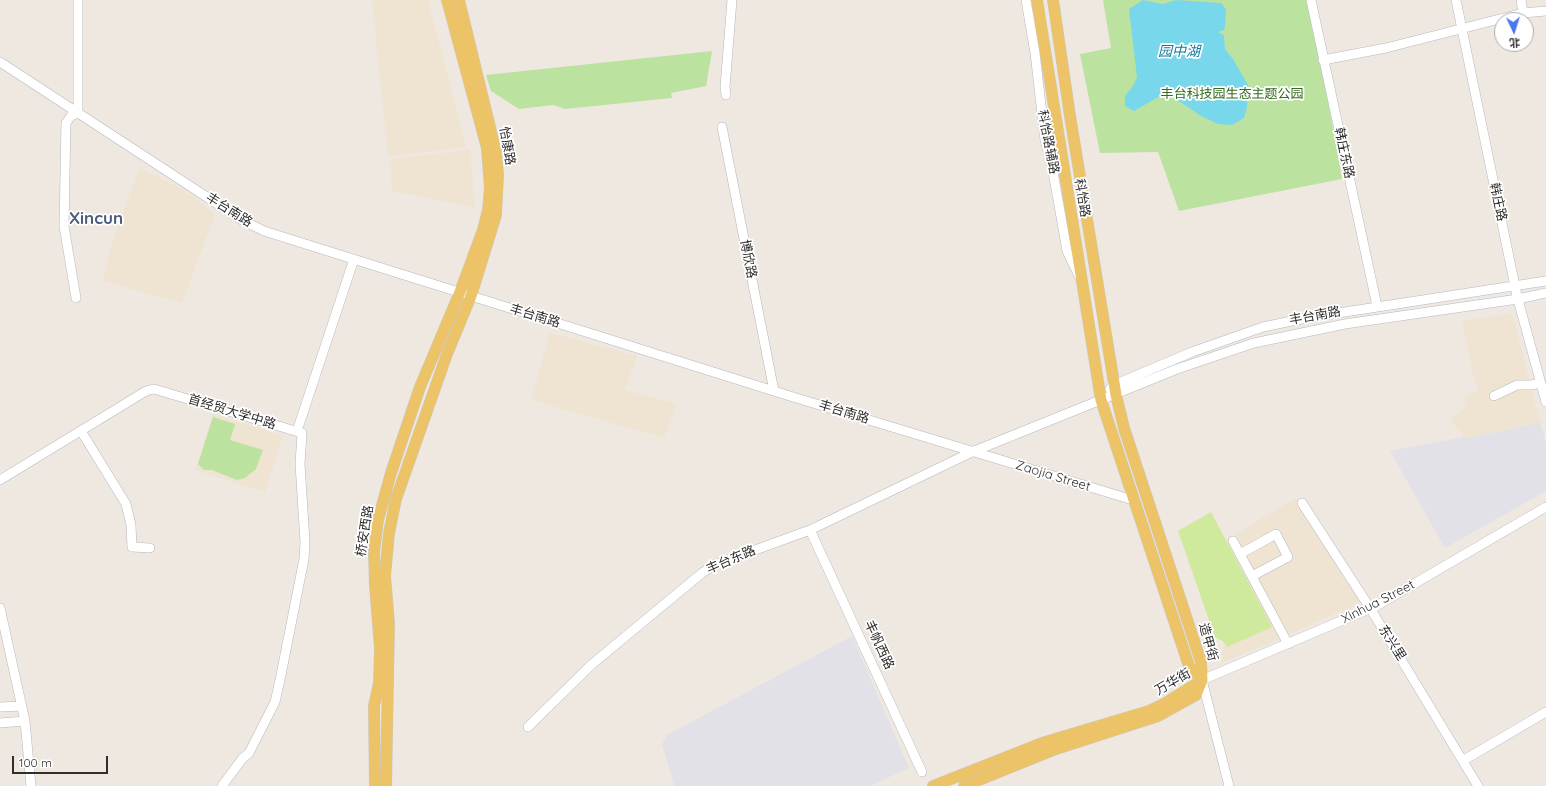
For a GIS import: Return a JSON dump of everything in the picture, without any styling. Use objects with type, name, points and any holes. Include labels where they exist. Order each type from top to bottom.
[{"type":"main road","name":"怡康路","points":[[447,0],[487,148],[490,168],[488,210],[466,294]]},
{"type":"main road","name":"怡康路","points":[[459,0],[492,135],[498,175],[496,215],[466,294]]},
{"type":"main road","name":"科怡路","points":[[1037,0],[1101,400]]},
{"type":"main road","name":"科怡路","points":[[1053,0],[1070,116],[1115,390]]},
{"type":"main road","name":"桥安西路","points":[[375,786],[374,706],[379,683],[380,648],[374,552],[378,520],[391,473],[420,387],[466,294]]},
{"type":"main road","name":"桥安西路","points":[[386,786],[389,623],[385,576],[389,533],[396,500],[403,478],[466,294]]},
{"type":"main road","name":"造甲街","points":[[1115,390],[1124,428],[1201,662],[1202,680]]},
{"type":"main road","name":"造甲街","points":[[1101,400],[1188,666],[1202,680]]},
{"type":"main road","name":"万华街","points":[[935,786],[1042,743],[1149,710],[1164,704],[1202,680]]},
{"type":"main road","name":"万华街","points":[[964,786],[1056,749],[1158,716],[1196,695],[1202,680]]},
{"type":"street","points":[[76,298],[64,226],[66,123],[78,112],[78,0]]},
{"type":"street","points":[[726,95],[725,87],[732,0]]},
{"type":"street","name":"科怡路辅路","points":[[1026,0],[1035,53],[1045,140],[1052,166],[1067,251],[1081,280]]},
{"type":"street","name":"韩庄东路","points":[[1311,0],[1377,306]]},
{"type":"street","name":"韩庄路","points":[[1456,0],[1518,299],[1546,402]]},
{"type":"street","points":[[1521,0],[1523,12]]},
{"type":"street","points":[[1534,13],[1546,12]]},
{"type":"street","points":[[1323,60],[1386,48],[1494,21]]},
{"type":"street","name":"丰台南路","points":[[0,62],[254,226],[275,235],[972,452],[1101,400],[1115,390],[1192,352],[1253,330],[1306,318],[1377,306],[1546,281]]},
{"type":"street","name":"博欣路","points":[[722,127],[774,391]]},
{"type":"street","points":[[222,786],[249,753],[275,702],[304,559],[305,542],[300,464],[300,432],[354,259]]},
{"type":"street","name":"丰台南路","points":[[1115,390],[1254,343],[1345,324],[1518,299],[1546,293]]},
{"type":"street","points":[[1494,396],[1517,385],[1531,385],[1541,382]]},
{"type":"street","name":"首经贸大学中路","points":[[81,430],[146,391],[154,389],[300,432]]},
{"type":"street","points":[[0,480],[81,430],[126,504],[130,519],[132,547],[150,548]]},
{"type":"street","name":"Zaojia Street","points":[[972,452],[1133,500]]},
{"type":"street","name":"丰台东路","points":[[528,727],[591,665],[702,572],[714,565],[810,530],[972,452]]},
{"type":"street","name":"东兴里","points":[[1302,503],[1370,608],[1464,760],[1478,786]]},
{"type":"street","name":"Xinhua Street","points":[[1202,680],[1370,608],[1546,508]]},
{"type":"street","name":"丰帆西路","points":[[810,530],[922,772]]},
{"type":"street","points":[[1240,554],[1276,534],[1288,557],[1252,576]]},
{"type":"street","points":[[1233,541],[1288,644]]},
{"type":"street","points":[[0,608],[4,639],[26,721],[31,786]]},
{"type":"street","points":[[1202,680],[1229,786]]},
{"type":"street","points":[[0,707],[22,706]]},
{"type":"street","points":[[1464,760],[1546,712]]},
{"type":"street","points":[[0,723],[26,721]]},
{"type":"shaded area","points":[[372,0],[428,0],[466,147],[388,156]]},
{"type":"shaded area","points":[[470,150],[475,207],[392,191],[390,159]]},
{"type":"shaded area","points":[[139,168],[188,192],[215,215],[182,303],[103,281],[110,249]]},
{"type":"shaded area","points":[[1512,314],[1540,422],[1468,438],[1464,437],[1450,419],[1465,408],[1466,396],[1479,391],[1473,375],[1462,321]]},
{"type":"shaded area","points":[[550,333],[637,356],[625,390],[677,404],[664,438],[531,400]]},
{"type":"shaded area","points":[[213,414],[283,436],[265,492],[195,470]]},
{"type":"shaded area","points":[[1540,422],[1546,443],[1546,491],[1445,548],[1390,451],[1464,437],[1468,438]]},
{"type":"shaded area","points":[[1296,498],[1362,601],[1277,640],[1221,663],[1224,642],[1215,637],[1178,531],[1211,512],[1226,540]]},
{"type":"shaded area","points":[[852,636],[909,768],[870,786],[674,786],[662,744],[667,735]]},
{"type":"green space","name":"丰台科技园生态主题公园","points":[[1103,0],[1310,0],[1342,179],[1179,211],[1158,152],[1100,153],[1080,54],[1111,48]]},
{"type":"green space","points":[[712,51],[706,86],[671,93],[672,98],[565,109],[553,105],[519,109],[491,91],[486,75]]},
{"type":"green space","points":[[213,417],[235,424],[230,440],[263,450],[256,469],[245,478],[237,480],[212,470],[204,470],[198,464]]},
{"type":"green space","points":[[1211,512],[1272,627],[1227,647],[1224,642],[1215,637],[1178,531]]},
{"type":"water","name":"园中湖","points":[[1143,0],[1163,4],[1176,0],[1221,3],[1226,9],[1225,26],[1224,30],[1218,32],[1224,35],[1225,49],[1233,59],[1248,85],[1247,107],[1244,118],[1232,125],[1218,124],[1201,116],[1173,97],[1160,96],[1134,111],[1125,106],[1125,96],[1133,86],[1137,77],[1129,9]]},
{"type":"district","name":"Xincun","points":[[96,219]]}]
